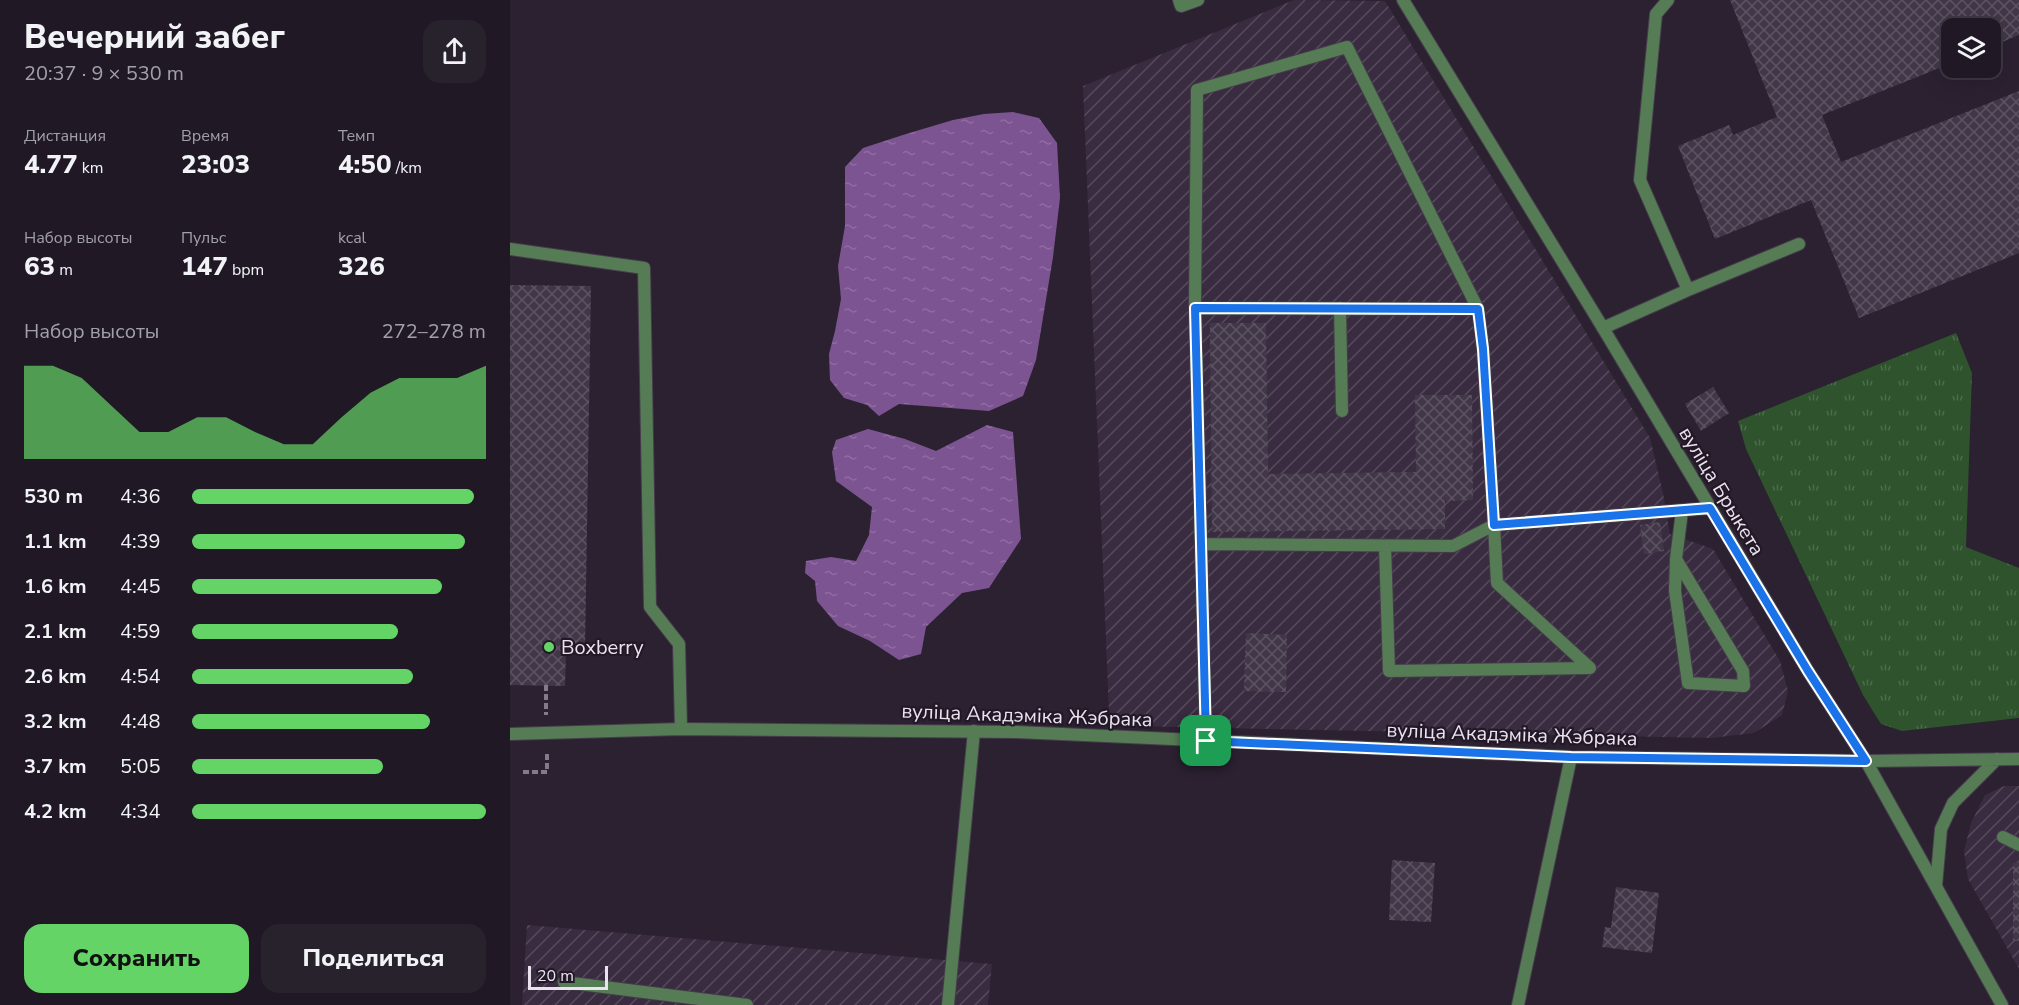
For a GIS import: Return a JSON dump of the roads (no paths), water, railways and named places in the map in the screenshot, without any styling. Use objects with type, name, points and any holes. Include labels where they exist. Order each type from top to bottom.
[{"type":"street","points":[[1179,0],[1181,6],[1198,0]]},
{"type":"street","name":"вуліца Брыкета","points":[[1403,0],[1808,671],[1866,761],[2002,1005]]},
{"type":"street","points":[[1668,0],[1656,15],[1640,180],[1688,290]]},
{"type":"street","points":[[1206,741],[1195,308],[1197,90],[1347,47],[1478,309],[1483,349],[1497,583],[1590,668],[1389,671],[1385,546]]},
{"type":"street","points":[[1603,328],[1799,244]]},
{"type":"street","points":[[510,249],[644,268],[650,608],[679,644],[681,729]]},
{"type":"street","points":[[1195,308],[1478,309]]},
{"type":"street","points":[[1340,308],[1342,411]]},
{"type":"street","points":[[1201,544],[1453,546],[1494,525],[1710,508]]},
{"type":"street","points":[[1676,559],[1743,671],[1744,686],[1688,682],[1675,591],[1676,559],[1682,511]]},
{"type":"street","name":"вуліца Акадэміка Жэбрака","points":[[510,734],[681,729],[974,731],[1571,757],[1866,761],[2019,759]]},
{"type":"street","points":[[948,1005],[974,731]]},
{"type":"street","points":[[1518,1005],[1571,757]]},
{"type":"street","points":[[1936,886],[1941,829],[1953,803],[1997,759]]},
{"type":"street","points":[[2003,837],[2019,845]]},
{"type":"street","points":[[564,982],[747,1005]]},
{"type":"water","points":[[1013,112],[1039,118],[1057,143],[1060,198],[1036,360],[1023,396],[989,411],[899,404],[879,416],[867,405],[844,398],[830,380],[829,354],[841,299],[838,266],[845,226],[845,167],[863,148],[953,120],[984,114]]},
{"type":"water","points":[[987,425],[1013,432],[1021,539],[989,588],[962,593],[926,627],[921,654],[899,660],[870,641],[838,626],[817,601],[815,581],[805,573],[806,561],[831,557],[856,561],[869,535],[872,507],[836,481],[832,452],[836,440],[868,429],[905,439],[936,451]]},
{"type":"place","name":"Boxberry","points":[[549,647]]}]
